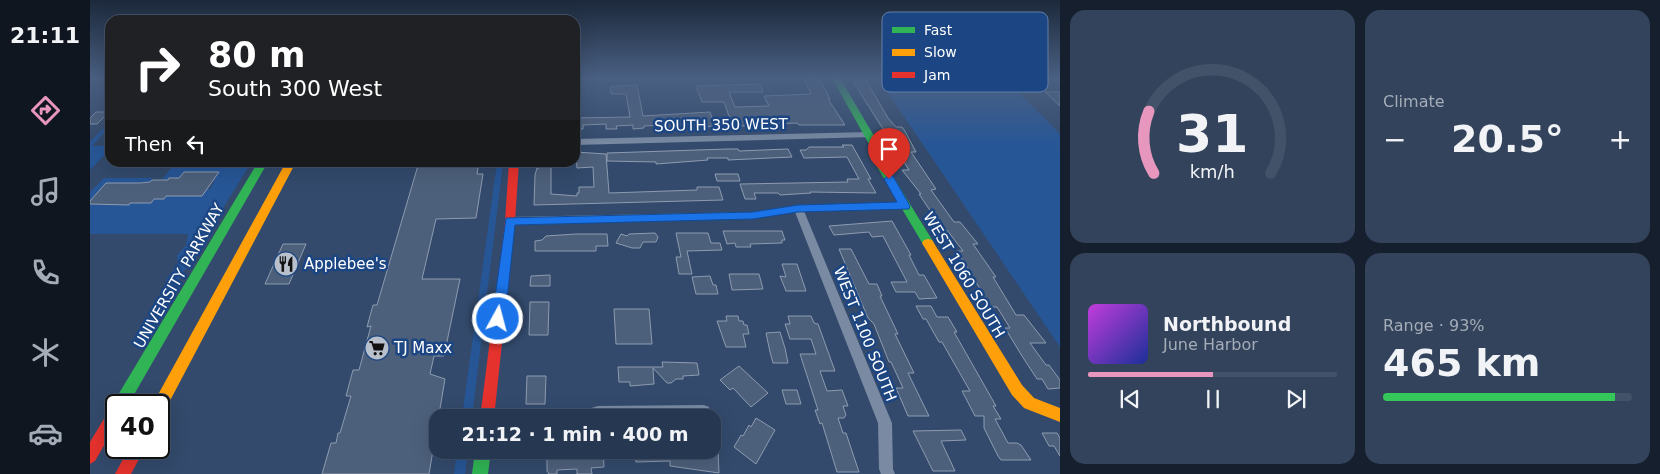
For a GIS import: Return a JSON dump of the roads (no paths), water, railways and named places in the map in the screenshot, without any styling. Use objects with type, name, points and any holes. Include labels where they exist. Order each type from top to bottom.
[{"type":"street","name":"WEST 1060 SOUTH","points":[[849,100],[879,152],[881,165],[1017,390],[1029,403],[1060,415]]},
{"type":"street","name":"SOUTH 350 WEST","points":[[580,142],[869,135]]},
{"type":"street","name":"UNIVERSITY PARKWAY","points":[[126,394],[260,167]]},
{"type":"street","points":[[166,394],[288,167]]},
{"type":"street","points":[[488,409],[510,221],[514,167]]},
{"type":"street","points":[[510,221],[753,216],[798,208],[905,206]]},
{"type":"street","name":"WEST 1100 SOUTH","points":[[798,208],[885,423],[886,469],[888,474]]},
{"type":"street","points":[[90,456],[105,431]]},
{"type":"street","points":[[123,474],[131,459]]},
{"type":"street","points":[[480,474],[482,459]]},
{"type":"place","name":"Applebee's","points":[[286,264]]},
{"type":"place","name":"TJ Maxx","points":[[377,348]]}]
